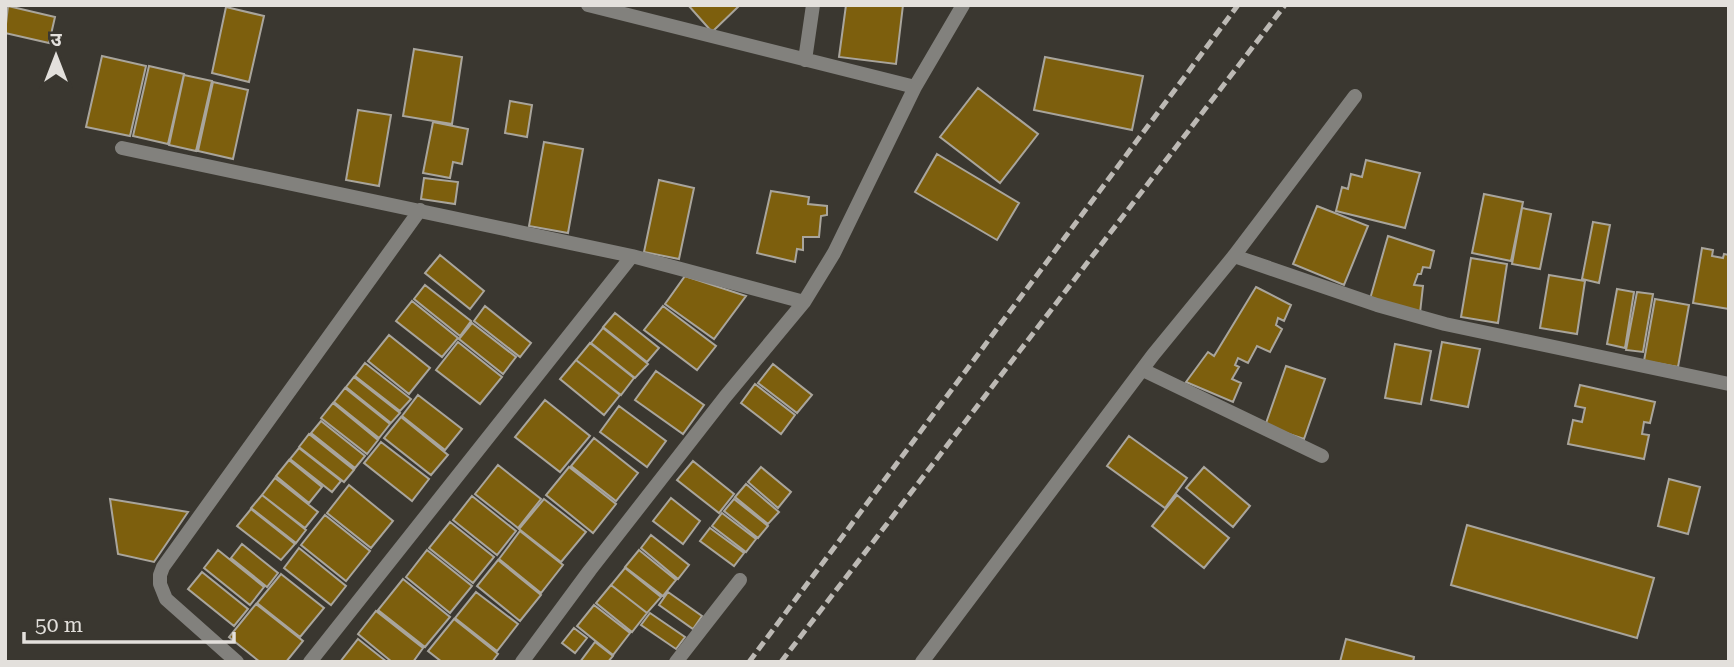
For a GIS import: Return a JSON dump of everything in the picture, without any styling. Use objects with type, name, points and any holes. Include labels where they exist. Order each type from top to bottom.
[{"type":"street","points":[[588,5],[915,87]]},
{"type":"street","points":[[805,60],[813,5]]},
{"type":"street","points":[[522,662],[708,419],[804,302],[834,253],[915,87],[963,5]]},
{"type":"street","points":[[922,662],[1354,96]]},
{"type":"street","points":[[122,148],[632,256],[804,302]]},
{"type":"street","points":[[237,662],[166,598],[160,584],[160,575],[420,210]]},
{"type":"street","points":[[310,662],[632,256]]},
{"type":"street","points":[[1234,256],[1377,305],[1446,324],[1729,384]]},
{"type":"street","points":[[1143,370],[1322,456]]},
{"type":"street","points":[[676,662],[740,580]]},
{"type":"building","points":[[688,5],[740,5],[712,32]]},
{"type":"building","points":[[846,5],[903,5],[896,64],[839,57]]},
{"type":"building","points":[[8,6],[55,17],[49,43],[5,33]]},
{"type":"building","points":[[226,7],[264,16],[249,82],[212,73]]},
{"type":"building","points":[[414,49],[462,57],[452,124],[403,116]]},
{"type":"building","points":[[102,56],[146,66],[130,136],[86,127]]},
{"type":"building","points":[[1045,57],[1143,76],[1132,130],[1034,110]]},
{"type":"building","points":[[149,66],[184,74],[168,144],[133,136]]},
{"type":"building","points":[[184,75],[212,81],[196,151],[169,145]]},
{"type":"building","points":[[213,82],[248,90],[233,159],[198,151]]},
{"type":"building","points":[[978,88],[1038,134],[1000,183],[940,137]]},
{"type":"building","points":[[510,101],[532,105],[527,137],[505,133]]},
{"type":"building","points":[[358,110],[391,115],[379,186],[346,180]]},
{"type":"building","points":[[433,122],[468,129],[462,164],[453,162],[450,178],[423,173]]},
{"type":"building","points":[[544,142],[583,149],[568,233],[529,226]]},
{"type":"building","points":[[937,154],[1019,203],[997,240],[915,192]]},
{"type":"building","points":[[1366,160],[1420,173],[1405,228],[1336,211],[1342,187],[1348,189],[1351,174],[1362,177]]},
{"type":"building","points":[[424,178],[458,182],[455,204],[421,199]]},
{"type":"building","points":[[659,180],[694,188],[679,259],[644,252]]},
{"type":"building","points":[[771,191],[809,197],[808,204],[827,206],[827,215],[821,216],[819,237],[803,237],[803,250],[797,249],[795,262],[757,253]]},
{"type":"building","points":[[1484,194],[1523,202],[1511,261],[1472,253]]},
{"type":"building","points":[[1317,206],[1368,226],[1344,285],[1293,264]]},
{"type":"building","points":[[1522,208],[1551,214],[1540,269],[1512,264]]},
{"type":"building","points":[[1593,222],[1610,225],[1599,283],[1582,279]]},
{"type":"building","points":[[1388,236],[1434,251],[1430,268],[1423,267],[1414,285],[1423,286],[1420,313],[1370,299]]},
{"type":"building","points":[[1702,248],[1713,250],[1712,256],[1723,258],[1724,254],[1729,255],[1729,309],[1693,303]]},
{"type":"building","points":[[440,255],[484,291],[470,309],[425,273]]},
{"type":"building","points":[[1471,258],[1507,264],[1498,323],[1461,317]]},
{"type":"building","points":[[1549,275],[1585,281],[1577,334],[1540,328]]},
{"type":"building","points":[[685,276],[746,296],[714,339],[665,304]]},
{"type":"building","points":[[425,285],[471,321],[460,336],[414,299]]},
{"type":"building","points":[[1256,287],[1291,305],[1284,321],[1278,318],[1276,325],[1282,329],[1270,352],[1257,346],[1248,363],[1238,358],[1235,365],[1239,367],[1232,379],[1241,383],[1233,402],[1186,382],[1208,352],[1214,356]]},
{"type":"building","points":[[1617,289],[1634,292],[1625,348],[1607,344]]},
{"type":"building","points":[[1637,292],[1653,294],[1643,352],[1626,350]]},
{"type":"building","points":[[1655,299],[1689,305],[1678,367],[1644,361]]},
{"type":"building","points":[[412,301],[458,338],[442,357],[396,321]]},
{"type":"building","points":[[485,306],[531,343],[520,357],[474,321]]},
{"type":"building","points":[[663,306],[716,346],[697,370],[644,330]]},
{"type":"building","points":[[615,313],[659,348],[647,362],[603,327]]},
{"type":"building","points":[[472,323],[516,357],[503,374],[459,339]]},
{"type":"building","points":[[603,328],[648,364],[635,378],[591,343]]},
{"type":"building","points":[[389,335],[430,368],[409,394],[368,361]]},
{"type":"building","points":[[458,342],[502,377],[480,404],[436,370]]},
{"type":"building","points":[[1442,342],[1480,349],[1468,407],[1431,400]]},
{"type":"building","points":[[590,343],[634,378],[621,395],[576,360]]},
{"type":"building","points":[[1395,344],[1431,351],[1421,404],[1385,398]]},
{"type":"building","points":[[576,360],[620,395],[604,415],[560,379]]},
{"type":"building","points":[[365,363],[411,399],[400,411],[355,376]]},
{"type":"building","points":[[773,364],[812,395],[797,413],[758,383]]},
{"type":"building","points":[[1286,366],[1325,379],[1304,439],[1265,426]]},
{"type":"building","points":[[656,371],[704,405],[683,434],[635,400]]},
{"type":"building","points":[[354,377],[400,413],[391,423],[346,387]]},
{"type":"building","points":[[755,384],[795,415],[781,434],[741,403]]},
{"type":"building","points":[[1580,385],[1655,402],[1650,423],[1644,422],[1642,434],[1649,435],[1644,459],[1568,444],[1573,420],[1582,422],[1585,408],[1575,406]]},
{"type":"building","points":[[345,388],[390,424],[379,438],[334,402]]},
{"type":"building","points":[[418,395],[462,429],[445,450],[402,416]]},
{"type":"building","points":[[545,400],[590,436],[560,472],[515,437]]},
{"type":"building","points":[[333,403],[378,440],[367,454],[321,418]]},
{"type":"building","points":[[619,406],[666,441],[647,467],[600,432]]},
{"type":"building","points":[[401,417],[448,455],[431,475],[384,438]]},
{"type":"building","points":[[321,421],[365,456],[355,468],[311,433]]},
{"type":"building","points":[[309,434],[354,470],[344,482],[299,447]]},
{"type":"building","points":[[1129,436],[1187,478],[1165,508],[1107,466]]},
{"type":"building","points":[[594,438],[638,473],[616,501],[571,466]]},
{"type":"building","points":[[381,442],[429,479],[412,501],[364,463]]},
{"type":"building","points":[[299,448],[341,481],[332,492],[290,459]]},
{"type":"building","points":[[289,460],[322,487],[309,503],[276,476]]},
{"type":"building","points":[[693,461],[734,494],[719,513],[677,480]]},
{"type":"building","points":[[498,465],[541,499],[518,528],[475,494]]},
{"type":"building","points":[[569,467],[616,504],[593,533],[546,495]]},
{"type":"building","points":[[761,467],[791,492],[778,508],[748,482]]},
{"type":"building","points":[[1204,467],[1250,506],[1233,527],[1186,488]]},
{"type":"building","points":[[275,478],[318,512],[305,528],[262,495]]},
{"type":"building","points":[[1669,479],[1700,487],[1688,534],[1658,526]]},
{"type":"building","points":[[746,484],[779,512],[768,524],[735,497]]},
{"type":"building","points":[[349,485],[393,521],[371,548],[327,513]]},
{"type":"building","points":[[262,495],[306,530],[296,543],[251,508]]},
{"type":"building","points":[[1177,495],[1229,538],[1204,568],[1152,526]]},
{"type":"building","points":[[472,496],[516,531],[497,555],[453,520]]},
{"type":"building","points":[[671,498],[700,521],[683,544],[653,521]]},
{"type":"building","points":[[110,499],[188,512],[154,562],[118,554]]},
{"type":"building","points":[[544,499],[586,532],[561,562],[519,529]]},
{"type":"building","points":[[734,499],[768,526],[758,538],[724,511]]},
{"type":"building","points":[[251,509],[295,544],[281,560],[237,526]]},
{"type":"building","points":[[722,513],[756,539],[746,552],[712,526]]},
{"type":"building","points":[[325,515],[370,551],[346,581],[301,545]]},
{"type":"building","points":[[450,522],[494,557],[473,583],[429,548]]},
{"type":"building","points":[[1467,525],[1654,578],[1637,638],[1451,585]]},
{"type":"building","points":[[710,528],[744,553],[734,566],[700,541]]},
{"type":"building","points":[[520,531],[563,565],[541,593],[499,559]]},
{"type":"building","points":[[651,535],[689,565],[678,579],[641,548]]},
{"type":"building","points":[[242,544],[278,573],[267,587],[231,558]]},
{"type":"building","points":[[299,548],[346,586],[331,605],[284,568]]},
{"type":"building","points":[[218,550],[264,587],[250,605],[204,568]]},
{"type":"building","points":[[427,550],[472,586],[450,613],[406,577]]},
{"type":"building","points":[[639,550],[676,580],[663,596],[625,567]]},
{"type":"building","points":[[498,560],[541,595],[520,621],[477,586]]},
{"type":"building","points":[[625,568],[661,597],[647,613],[611,585]]},
{"type":"building","points":[[202,572],[248,609],[234,626],[188,589]]},
{"type":"building","points":[[281,574],[324,608],[300,637],[257,603]]},
{"type":"building","points":[[403,579],[450,617],[425,647],[378,610]]},
{"type":"building","points":[[611,585],[647,613],[632,632],[596,603]]},
{"type":"building","points":[[476,592],[518,624],[497,651],[455,618]]},
{"type":"building","points":[[668,592],[702,616],[693,629],[659,605]]},
{"type":"building","points":[[256,604],[303,641],[286,662],[260,662],[229,637]]},
{"type":"building","points":[[594,605],[630,633],[613,655],[577,626]]},
{"type":"building","points":[[376,611],[423,648],[413,662],[392,662],[358,634]]},
{"type":"building","points":[[650,613],[685,637],[676,649],[641,625]]},
{"type":"building","points":[[454,619],[498,654],[492,662],[442,662],[428,651]]},
{"type":"building","points":[[574,628],[587,638],[575,653],[562,643]]},
{"type":"building","points":[[358,639],[387,662],[340,662]]},
{"type":"building","points":[[1346,639],[1414,657],[1413,662],[1340,662]]},
{"type":"building","points":[[595,642],[613,656],[608,662],[580,662]]},
{"type":"railway","points":[[749,662],[1238,5]]},
{"type":"railway","points":[[781,662],[1285,5]]}]
